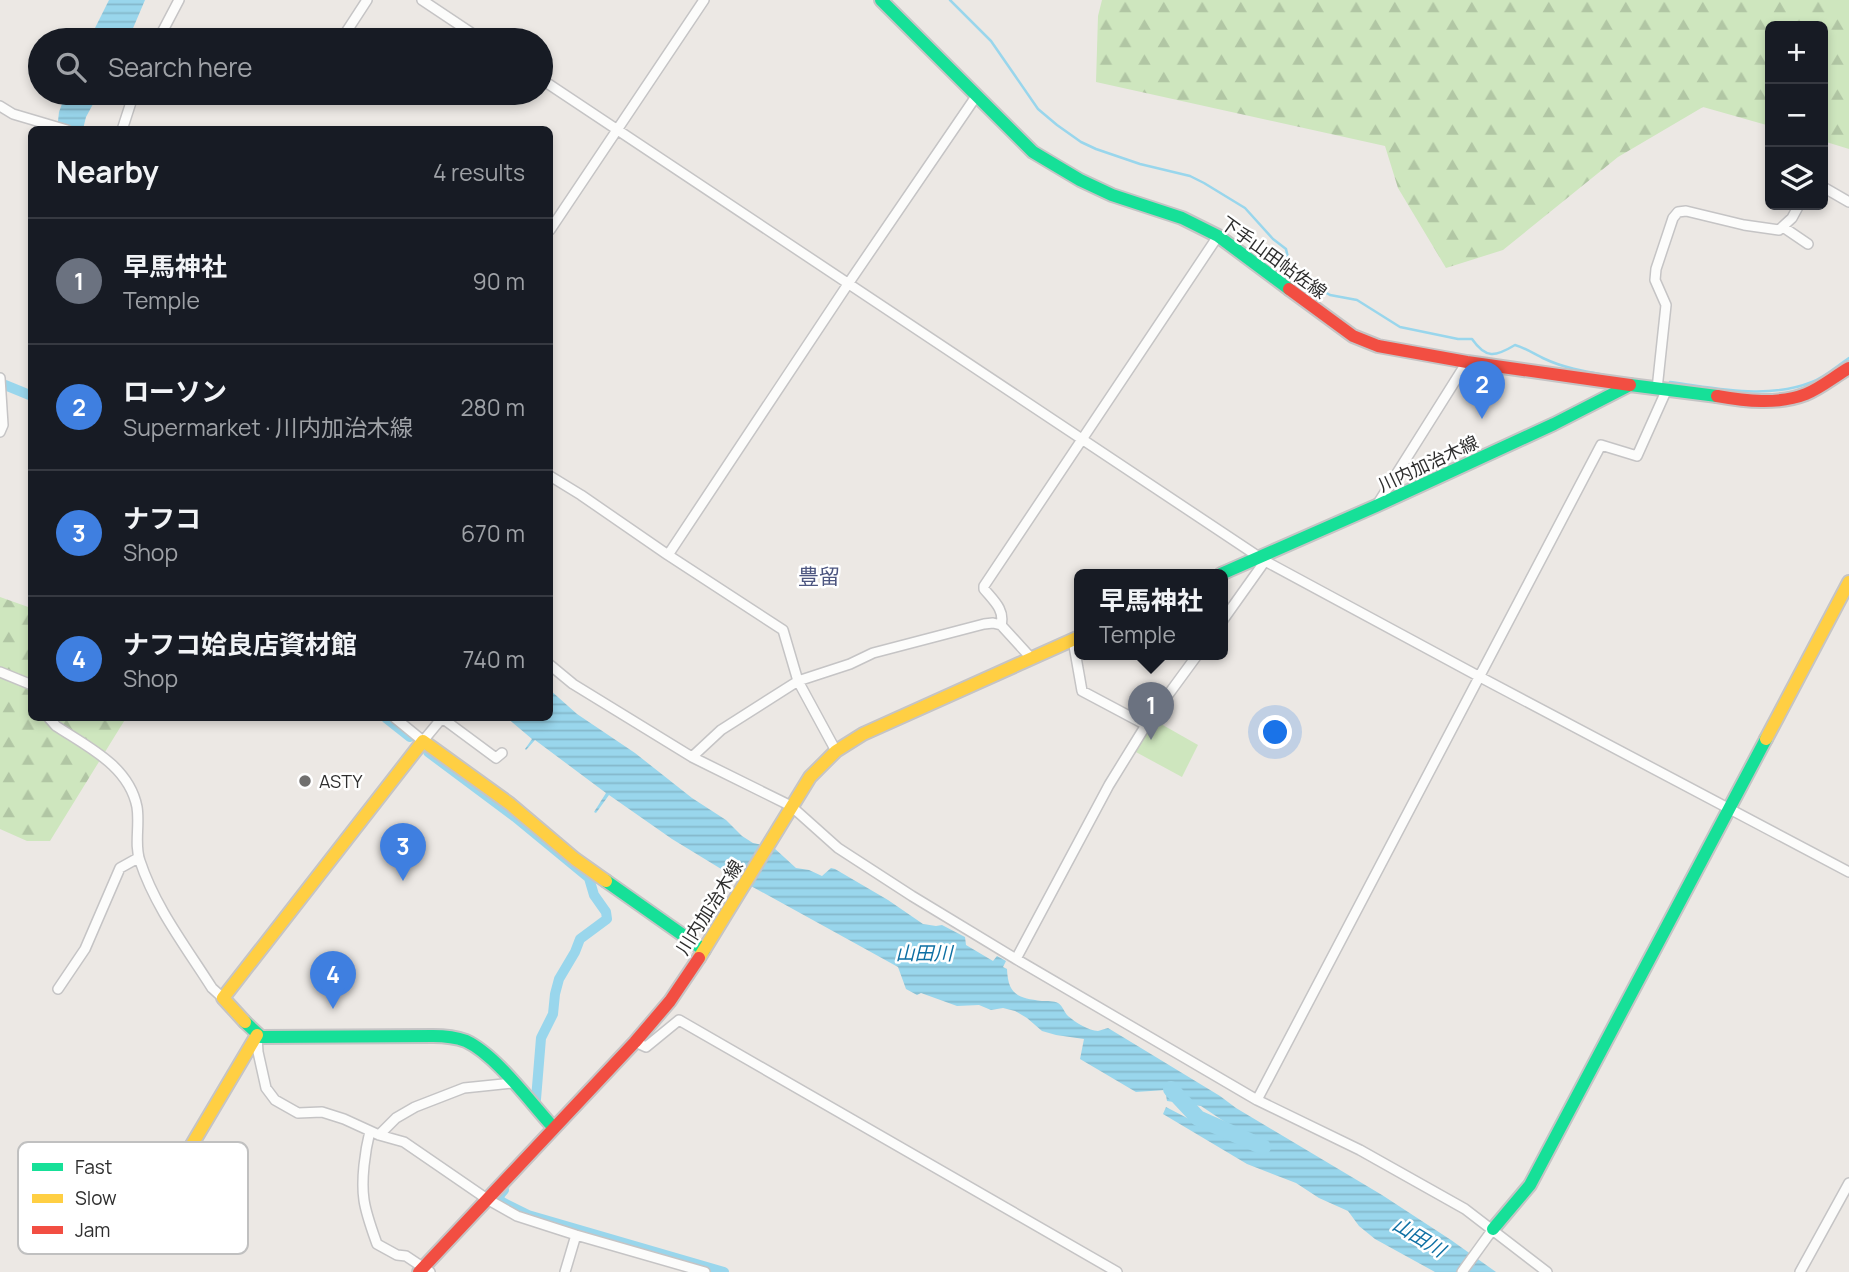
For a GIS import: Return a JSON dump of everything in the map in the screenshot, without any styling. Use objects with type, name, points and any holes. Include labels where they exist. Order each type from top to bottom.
[{"type":"main road","name":"下手山田帖佐線","points":[[881,0],[1033,152],[1112,195],[1182,218],[1218,236],[1353,336],[1378,346],[1630,386]]},
{"type":"main road","points":[[1630,386],[1748,401],[1776,400],[1806,394],[1849,368]]},
{"type":"main road","name":"川内加治木線","points":[[1228,571],[1262,559],[1630,386]]},
{"type":"main road","points":[[1491,1234],[1530,1185],[1849,582]]},
{"type":"main road","name":"川内加治木線","points":[[424,1271],[670,1001],[810,777],[836,751],[863,734],[1074,639]]},
{"type":"main road","points":[[553,1128],[475,1046],[464,1040],[447,1037],[261,1037],[223,998],[423,741],[510,804],[575,859],[704,950]]},
{"type":"main road","points":[[193,1142],[257,1035]]},
{"type":"street","points":[[164,28],[179,0]]},
{"type":"street","points":[[349,28],[367,0]]},
{"type":"street","points":[[422,0],[464,28]]},
{"type":"street","points":[[553,226],[704,0]]},
{"type":"street","points":[[553,87],[1262,559],[1849,872]]},
{"type":"street","points":[[668,555],[977,95]]},
{"type":"street","points":[[123,126],[130,105]]},
{"type":"street","points":[[0,106],[20,116],[54,126]]},
{"type":"street","points":[[1828,190],[1849,202]]},
{"type":"street","points":[[1257,1100],[1601,445],[1637,456],[1662,389],[1666,305],[1655,280],[1656,269],[1673,218],[1678,212],[1686,211],[1744,225],[1779,230],[1796,210]]},
{"type":"street","points":[[1783,227],[1808,244]]},
{"type":"street","points":[[1001,625],[1001,609],[984,586],[1218,236]]},
{"type":"street","points":[[1376,506],[1467,362]]},
{"type":"street","points":[[0,378],[3,425],[0,432]]},
{"type":"street","points":[[553,478],[783,630],[798,681],[836,751]]},
{"type":"street","points":[[1228,612],[1262,559]]},
{"type":"street","points":[[692,757],[721,730],[798,681],[850,664],[873,653],[993,623],[1001,625],[1032,659]]},
{"type":"street","points":[[1078,660],[1082,691],[1146,725]]},
{"type":"street","points":[[1016,959],[1109,785],[1146,725],[1194,660]]},
{"type":"street","points":[[553,667],[573,684],[692,757],[790,808],[838,848],[912,897],[1016,959],[1257,1100],[1360,1150],[1465,1209],[1491,1234],[1547,1272]]},
{"type":"street","points":[[0,672],[28,683]]},
{"type":"street","points":[[51,721],[125,777],[137,808],[138,858],[160,905],[212,988],[223,998]]},
{"type":"street","points":[[399,721],[423,741],[440,721]]},
{"type":"street","points":[[446,721],[496,758],[502,753]]},
{"type":"street","points":[[58,989],[85,949],[120,868],[138,858]]},
{"type":"street","points":[[635,1042],[646,1047],[679,1020],[1117,1272]]},
{"type":"street","points":[[257,1035],[266,1088],[275,1100],[298,1113],[322,1112],[404,1142],[487,1199],[517,1216],[705,1272]]},
{"type":"street","points":[[424,1271],[406,1256],[397,1255],[377,1244],[364,1203],[367,1142],[374,1133],[415,1107],[464,1088],[512,1083]]},
{"type":"street","points":[[1800,1272],[1846,1194],[1849,1183]]},
{"type":"street","points":[[1462,1272],[1491,1234]]},
{"type":"street","points":[[565,1272],[576,1235]]},
{"type":"green space","points":[[1102,0],[1849,0],[1849,149],[1828,143],[1828,21],[1765,21],[1765,125],[1703,107],[1618,157],[1503,250],[1446,268],[1398,188],[1385,146],[1096,82],[1098,16]]},
{"type":"green space","points":[[0,597],[28,607],[28,721],[124,721],[50,841],[27,841],[0,829]]},
{"type":"green space","points":[[1154,720],[1198,745],[1182,777],[1134,751]]},
{"type":"water","points":[[109,0],[145,0],[133,28],[95,28]]},
{"type":"water","points":[[62,105],[92,105],[84,126],[57,126]]},
{"type":"water","points":[[553,693],[577,714],[635,753],[753,843],[773,847],[796,868],[822,876],[831,868],[835,869],[923,924],[942,925],[965,937],[966,945],[993,961],[997,956],[1006,961],[1003,967],[1007,969],[1010,985],[1016,994],[1058,1003],[1068,1016],[1090,1030],[1108,1028],[1382,1195],[1496,1272],[1435,1272],[1375,1239],[1359,1226],[1348,1211],[1319,1198],[1296,1183],[1247,1164],[1163,1114],[1166,1107],[1237,1139],[1244,1139],[1228,1124],[1201,1106],[1167,1101],[1165,1090],[1136,1092],[1080,1059],[1084,1039],[1042,1031],[1015,1011],[1003,1008],[991,1010],[979,1005],[957,1006],[921,993],[917,995],[906,989],[898,967],[731,875],[672,839],[609,795],[596,813],[594,812],[606,793],[535,740],[526,750],[532,739],[511,721],[553,721]]},
{"type":"waterway","points":[[950,0],[991,41],[1038,109],[1057,125],[1096,149],[1140,164],[1190,176],[1245,208],[1273,239],[1286,249],[1289,262],[1311,284],[1330,295],[1357,300],[1400,327],[1458,339],[1472,339],[1486,353],[1496,354],[1515,345],[1563,366],[1621,378]]},
{"type":"waterway","points":[[1670,382],[1742,391],[1777,390],[1817,380],[1849,358]]},
{"type":"waterway","points":[[5,385],[28,394]]},
{"type":"waterway","points":[[390,721],[410,737]]},
{"type":"waterway","points":[[428,752],[515,817],[589,878],[594,895],[606,912],[607,919],[580,939],[559,979],[553,1014],[541,1038],[536,1099]]},
{"type":"waterway","name":"山田川","points":[[1171,1089],[1198,1118],[1263,1147]]},
{"type":"waterway","points":[[504,1190],[498,1197],[502,1202],[528,1215],[724,1272]]},
{"type":"traffic: fast","points":[[881,0],[1033,152],[1080,180],[1112,195],[1182,218],[1218,236],[1289,289]]},
{"type":"traffic: fast","points":[[1228,571],[1554,424],[1630,385],[1717,396]]},
{"type":"traffic: fast","points":[[1493,1229],[1530,1185],[1766,739]]},
{"type":"traffic: fast","points":[[606,881],[704,950]]},
{"type":"traffic: fast","points":[[245,1022],[261,1037],[437,1036],[466,1041],[501,1068],[553,1127]]},
{"type":"traffic: slow","points":[[1766,739],[1849,582]]},
{"type":"traffic: slow","points":[[699,958],[810,777],[836,751],[863,734],[1074,639]]},
{"type":"traffic: slow","points":[[245,1022],[223,998],[423,741],[510,804],[575,859],[606,881]]},
{"type":"traffic: slow","points":[[193,1142],[257,1035]]},
{"type":"traffic: jam","points":[[1289,289],[1353,336],[1378,346],[1467,362],[1630,385]]},
{"type":"traffic: jam","points":[[1717,396],[1762,401],[1784,400],[1817,389],[1849,368]]},
{"type":"traffic: jam","points":[[419,1272],[635,1042],[670,1001],[699,958]]},
{"type":"place","name":"ローソン","points":[[1482,419]]},
{"type":"place","name":"早馬神社","points":[[1151,740]]},
{"type":"place","name":"ASTY","points":[[305,781]]},
{"type":"place","name":"ナフコ","points":[[403,881]]},
{"type":"place","name":"ナフコ姶良店資材館","points":[[333,1009]]},
{"type":"district","name":"豊留","points":[[819,576]]}]
